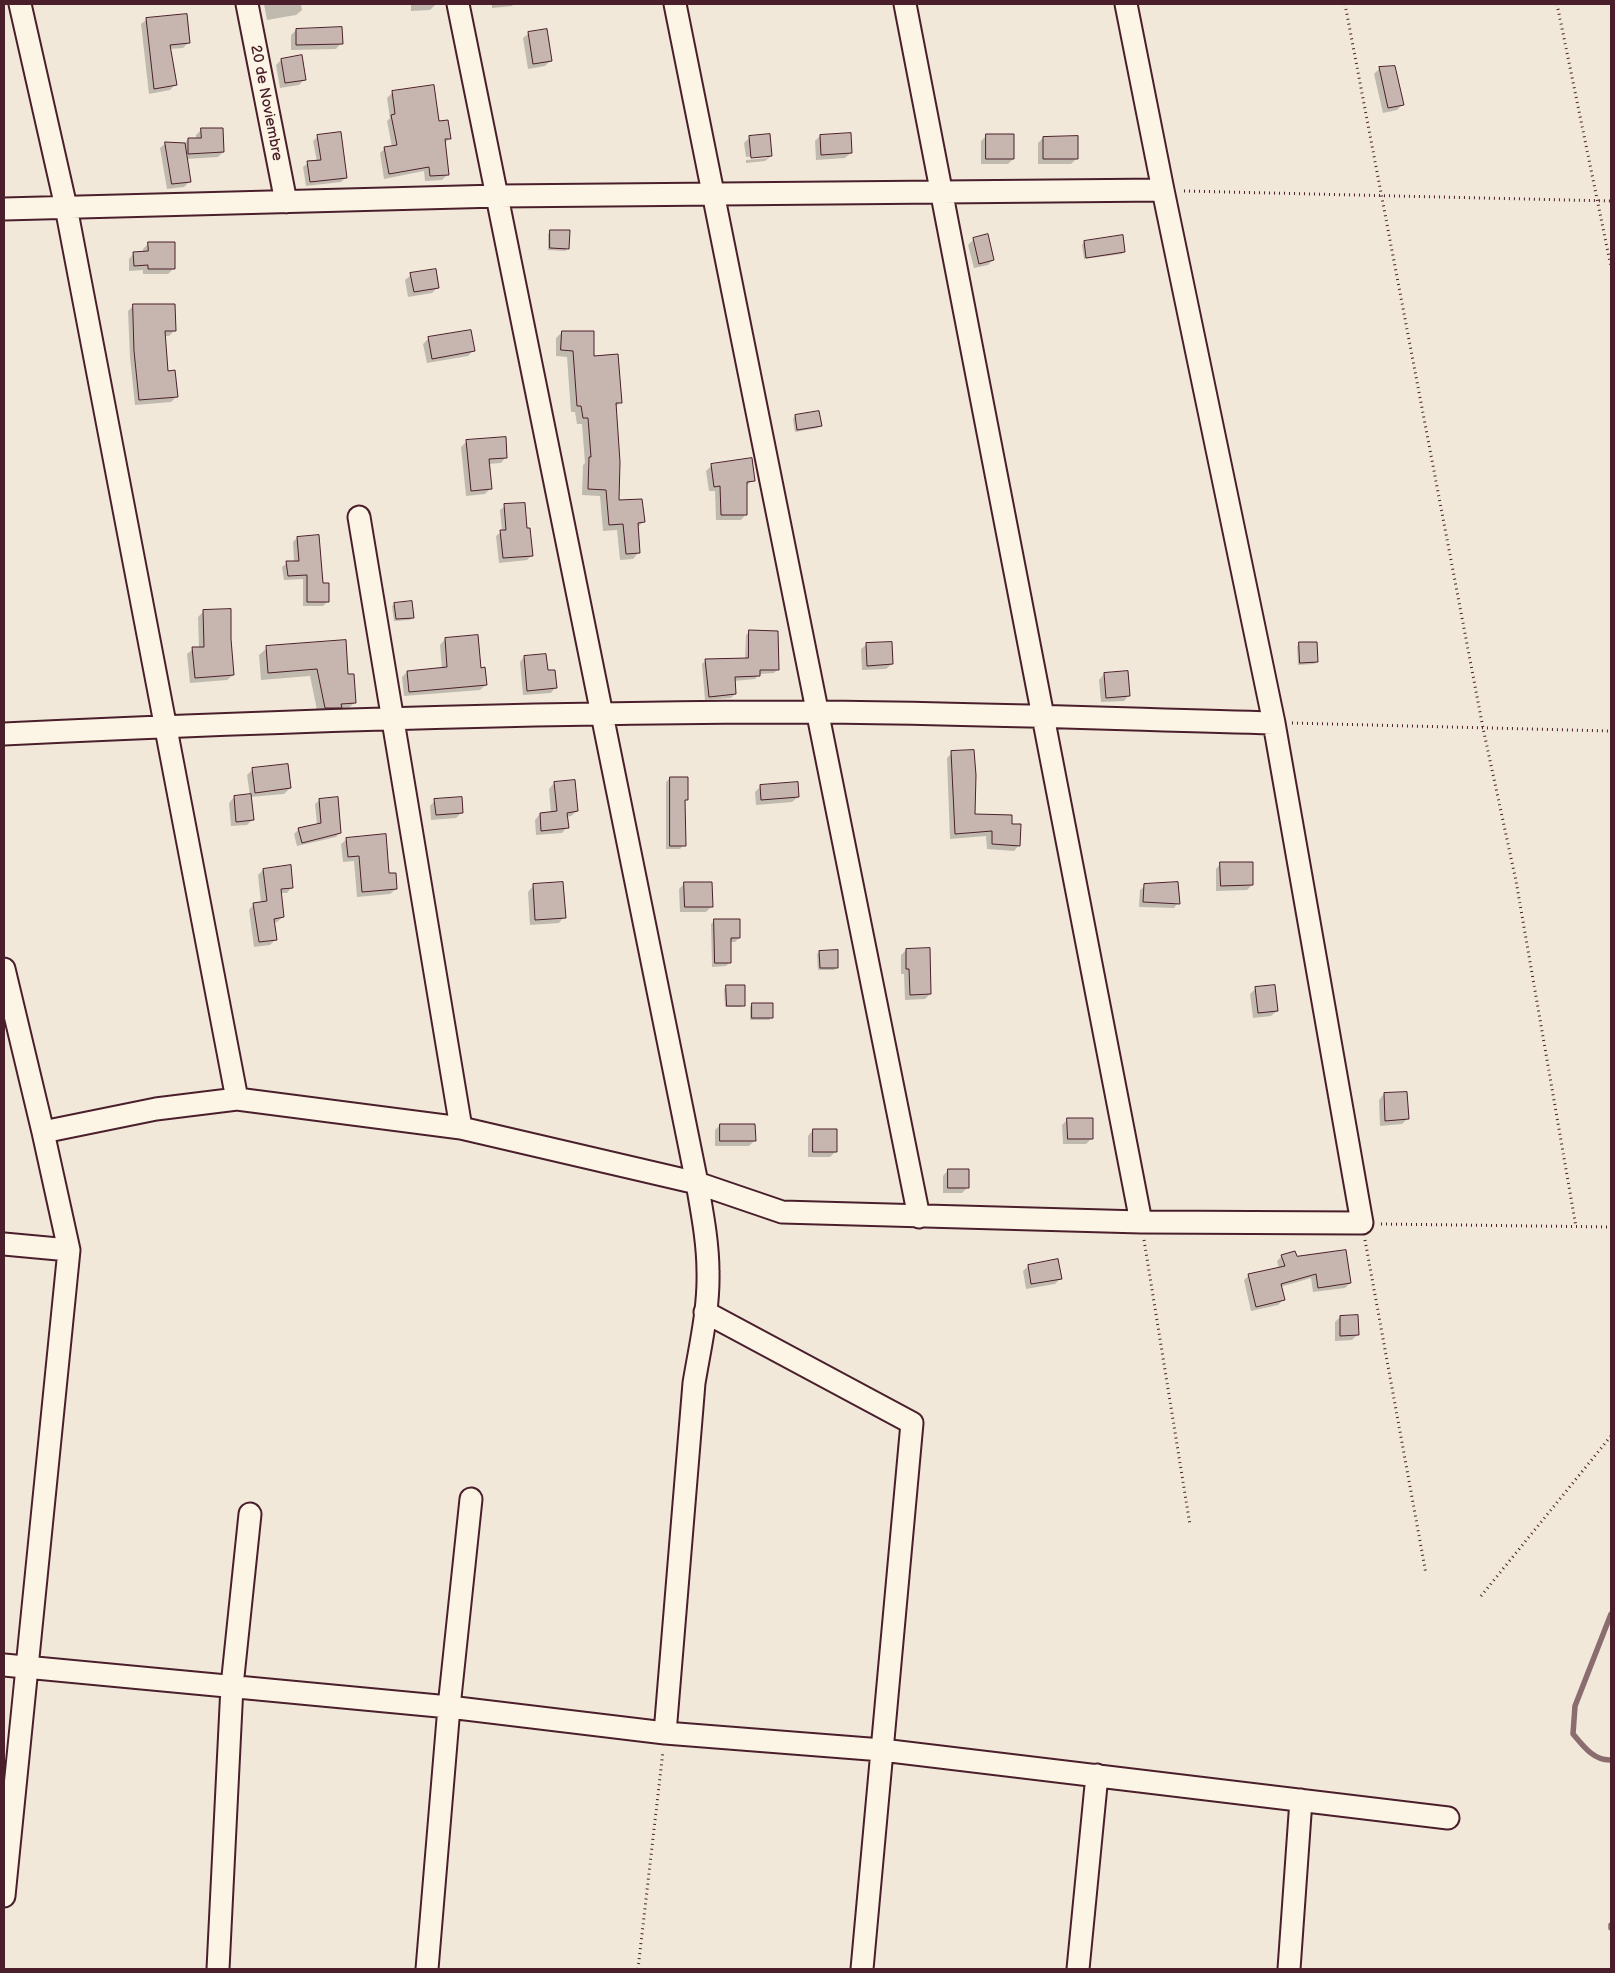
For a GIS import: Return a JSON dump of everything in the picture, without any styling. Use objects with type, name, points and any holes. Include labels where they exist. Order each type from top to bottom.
[{"type":"street","points":[[20,4],[66,207],[237,1099]]},
{"type":"street","name":"20 de Noviembre","points":[[247,4],[286,202]]},
{"type":"street","points":[[458,4],[697,1183],[705,1232],[708,1272],[705,1312],[694,1383],[665,1733]]},
{"type":"street","points":[[675,4],[919,1217]]},
{"type":"street","points":[[905,4],[1141,1222]]},
{"type":"street","points":[[43,1132],[156,1109],[237,1099],[461,1128],[697,1183],[782,1212],[1141,1222],[1362,1223],[1274,723],[1126,4]]},
{"type":"street","points":[[4,209],[498,196],[1163,190]]},
{"type":"street","points":[[358,517],[461,1128]]},
{"type":"street","points":[[4,734],[166,726],[602,714],[817,712],[1274,723]]},
{"type":"street","points":[[4,969],[69,1250],[4,1896]]},
{"type":"street","points":[[4,1244],[69,1250]]},
{"type":"street","points":[[705,1312],[912,1423],[862,1969]]},
{"type":"street","points":[[428,1969],[449,1707],[471,1499]]},
{"type":"street","points":[[218,1969],[232,1686],[250,1514]]},
{"type":"street","points":[[4,1665],[449,1707],[665,1733],[882,1750],[1448,1818]]},
{"type":"street","points":[[1078,1969],[1097,1775]]},
{"type":"street","points":[[1288,1969],[1301,1800]]},
{"type":"path","points":[[1345,4],[1483,728],[1516,881],[1576,1227]]},
{"type":"path","points":[[1557,4],[1611,267]]},
{"type":"path","points":[[1163,190],[1611,201]]},
{"type":"path","points":[[1274,723],[1611,731]]},
{"type":"path","points":[[1141,1222],[1190,1525]]},
{"type":"path","points":[[1426,1574],[1362,1223],[1611,1227]]},
{"type":"path","points":[[1481,1596],[1611,1436]]},
{"type":"path","points":[[638,1969],[665,1733]]},
{"type":"building","points":[[187,14],[190,43],[170,45],[177,85],[154,89],[146,18]]},
{"type":"building","points":[[342,27],[343,44],[296,45],[296,29]]},
{"type":"building","points":[[547,29],[552,61],[533,64],[528,32]]},
{"type":"building","points":[[302,55],[306,80],[285,83],[281,59]]},
{"type":"building","points":[[1395,66],[1404,105],[1388,108],[1379,67]]},
{"type":"building","points":[[434,85],[439,121],[448,120],[451,139],[445,139],[449,175],[430,176],[429,167],[389,174],[384,147],[397,145],[391,115],[395,114],[392,91]]},
{"type":"building","points":[[201,128],[223,128],[224,152],[188,154],[188,138],[201,138]]},
{"type":"building","points":[[341,132],[347,178],[310,182],[307,161],[321,160],[317,135]]},
{"type":"building","points":[[851,133],[852,153],[821,155],[820,135]]},
{"type":"building","points":[[770,134],[772,156],[751,158],[749,136]]},
{"type":"building","points":[[986,134],[1014,134],[1014,159],[986,159]]},
{"type":"building","points":[[1078,136],[1078,159],[1043,159],[1043,137]]},
{"type":"building","points":[[165,142],[185,143],[191,182],[172,184]]},
{"type":"building","points":[[550,230],[570,230],[569,249],[550,248]]},
{"type":"building","points":[[988,234],[994,260],[979,264],[973,238]]},
{"type":"building","points":[[1123,235],[1125,252],[1086,258],[1084,241]]},
{"type":"building","points":[[148,242],[175,242],[175,269],[148,269],[148,265],[134,266],[133,252],[148,251]]},
{"type":"building","points":[[436,269],[439,288],[414,292],[410,273]]},
{"type":"building","points":[[133,304],[175,304],[176,331],[165,331],[168,371],[175,370],[178,397],[139,400],[134,351]]},
{"type":"building","points":[[471,330],[475,351],[432,359],[428,337]]},
{"type":"building","points":[[562,331],[594,331],[594,356],[618,354],[622,403],[616,403],[620,462],[619,500],[642,499],[645,522],[638,523],[640,553],[626,554],[623,524],[609,525],[606,490],[588,489],[589,457],[591,457],[588,418],[583,418],[581,406],[577,406],[573,351],[561,350]]},
{"type":"building","points":[[819,411],[822,426],[797,430],[795,415]]},
{"type":"building","points":[[506,437],[507,458],[489,459],[492,489],[471,491],[466,440]]},
{"type":"building","points":[[752,458],[755,481],[747,482],[747,515],[721,515],[720,486],[714,487],[711,464]]},
{"type":"building","points":[[525,503],[527,528],[530,528],[533,556],[503,558],[500,530],[506,530],[504,504]]},
{"type":"building","points":[[319,535],[323,583],[329,583],[329,602],[307,602],[307,575],[288,576],[286,561],[299,561],[297,537]]},
{"type":"building","points":[[412,601],[414,618],[396,619],[394,603]]},
{"type":"building","points":[[231,609],[234,675],[195,678],[192,647],[204,647],[203,610]]},
{"type":"building","points":[[749,630],[778,631],[779,670],[760,670],[760,676],[735,677],[736,694],[709,697],[705,659],[748,658]]},
{"type":"building","points":[[478,635],[481,668],[485,667],[487,685],[409,692],[407,671],[447,667],[445,638]]},
{"type":"building","points":[[346,640],[348,674],[354,674],[356,703],[341,704],[342,708],[325,708],[317,669],[268,673],[266,646]]},
{"type":"building","points":[[892,642],[893,664],[867,666],[866,643]]},
{"type":"building","points":[[1299,642],[1317,642],[1318,662],[1300,663]]},
{"type":"building","points":[[546,654],[548,670],[555,670],[557,688],[527,691],[524,656]]},
{"type":"building","points":[[1128,671],[1130,696],[1106,698],[1104,673]]},
{"type":"building","points":[[974,750],[976,775],[975,814],[1012,815],[1012,824],[1021,824],[1020,846],[992,844],[992,831],[955,834],[951,751]]},
{"type":"building","points":[[288,764],[291,788],[255,793],[252,768]]},
{"type":"building","points":[[670,777],[688,777],[688,800],[685,800],[686,846],[670,846]]},
{"type":"building","points":[[575,780],[578,811],[567,813],[569,828],[541,831],[540,813],[557,811],[554,782]]},
{"type":"building","points":[[798,782],[799,797],[761,800],[760,785]]},
{"type":"building","points":[[251,794],[254,820],[236,822],[234,796]]},
{"type":"building","points":[[338,797],[341,833],[302,843],[298,828],[321,823],[319,799]]},
{"type":"building","points":[[462,797],[463,813],[436,815],[434,799]]},
{"type":"building","points":[[386,834],[389,873],[396,873],[397,889],[362,892],[359,856],[348,857],[346,838]]},
{"type":"building","points":[[1220,862],[1253,862],[1253,885],[1221,886]]},
{"type":"building","points":[[291,865],[293,888],[281,889],[284,917],[274,919],[277,940],[259,942],[253,903],[267,901],[263,869]]},
{"type":"building","points":[[563,882],[566,918],[535,920],[533,884]]},
{"type":"building","points":[[684,882],[712,882],[713,907],[685,907]]},
{"type":"building","points":[[1178,882],[1180,904],[1143,902],[1144,884]]},
{"type":"building","points":[[714,919],[740,919],[740,938],[731,938],[731,963],[715,963]]},
{"type":"building","points":[[930,948],[931,994],[910,995],[909,969],[906,969],[906,949]]},
{"type":"building","points":[[838,950],[838,968],[820,968],[819,951]]},
{"type":"building","points":[[726,985],[745,985],[745,1006],[727,1006]]},
{"type":"building","points":[[1275,985],[1278,1011],[1258,1013],[1255,987]]},
{"type":"building","points":[[752,1003],[773,1003],[773,1018],[752,1018]]},
{"type":"building","points":[[1407,1092],[1409,1119],[1385,1121],[1384,1093]]},
{"type":"building","points":[[1067,1118],[1093,1118],[1093,1139],[1068,1139]]},
{"type":"building","points":[[720,1124],[755,1124],[756,1141],[720,1141]]},
{"type":"building","points":[[813,1129],[837,1129],[837,1152],[813,1152]]},
{"type":"building","points":[[948,1169],[969,1169],[969,1188],[948,1188]]},
{"type":"building","points":[[1346,1250],[1351,1283],[1318,1288],[1316,1274],[1281,1284],[1285,1300],[1256,1307],[1248,1274],[1285,1266],[1281,1255],[1295,1251],[1297,1256]]},
{"type":"building","points":[[1058,1259],[1062,1279],[1031,1284],[1028,1265]]},
{"type":"building","points":[[1358,1315],[1359,1335],[1340,1336],[1340,1316]]},
{"type":"waterway","points":[[1611,1614],[1575,1706],[1573,1734],[1594,1755],[1605,1760],[1611,1760]]}]
